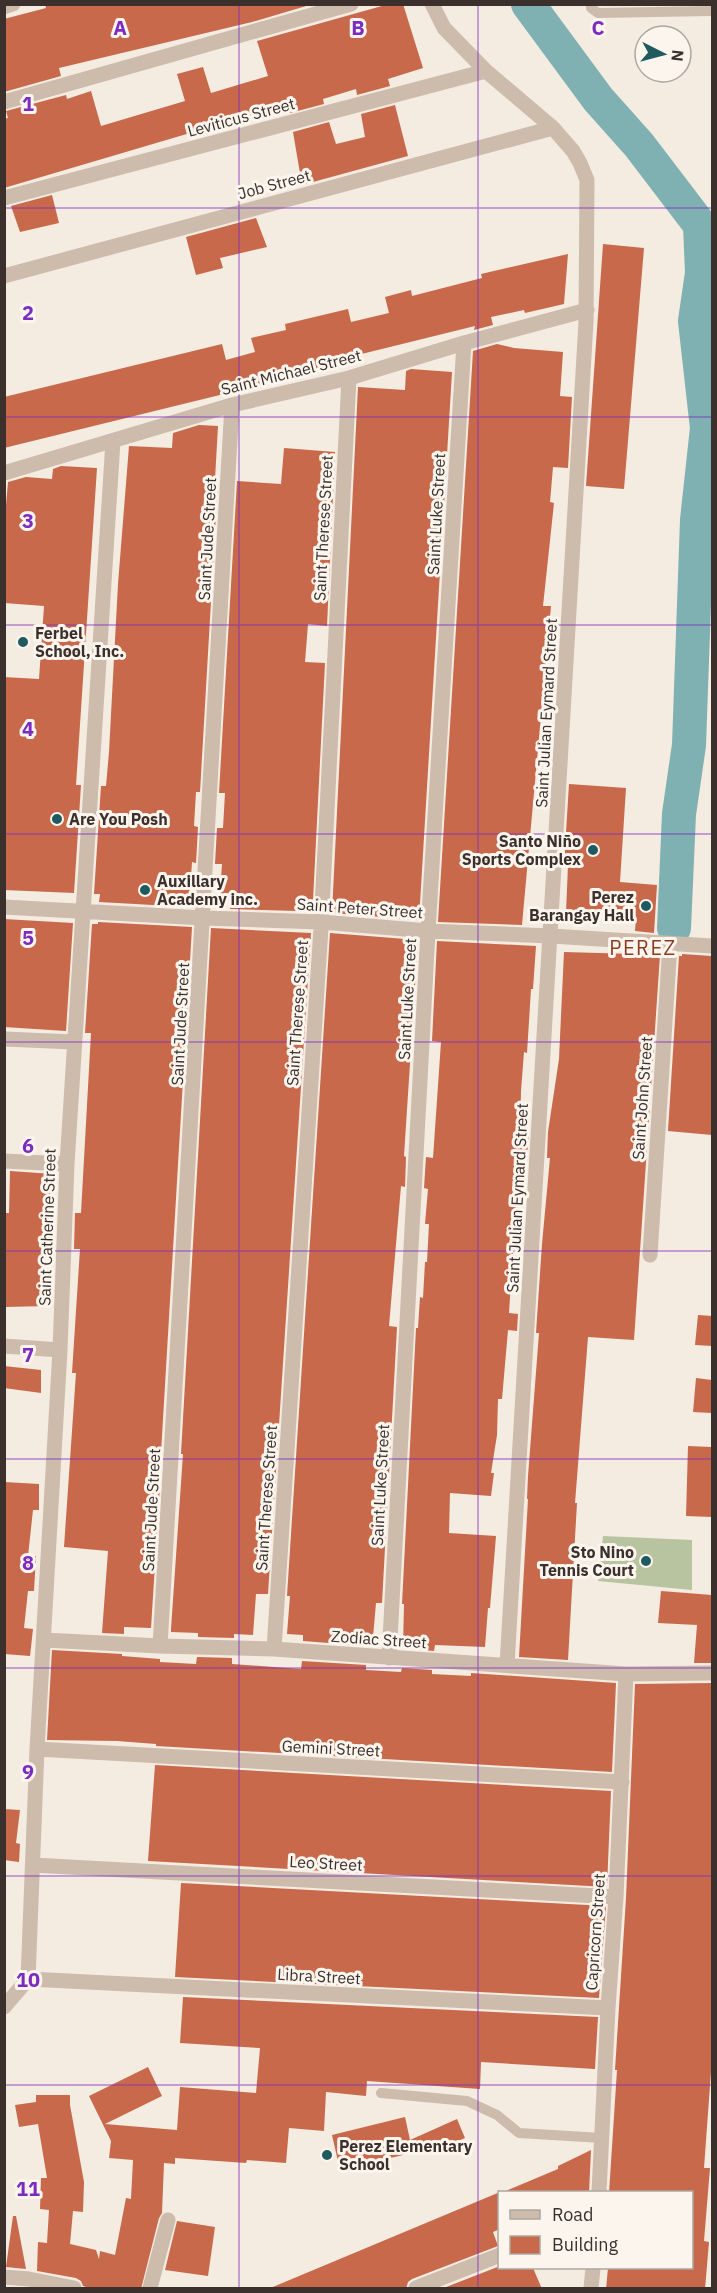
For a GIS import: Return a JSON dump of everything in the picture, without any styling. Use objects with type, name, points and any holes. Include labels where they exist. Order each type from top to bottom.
[{"type":"street","points":[[4,7],[13,4]]},
{"type":"street","points":[[4,102],[351,4]]},
{"type":"street","name":"Saint Julian Eymard Street","points":[[432,4],[444,28],[486,71],[553,128],[573,151],[587,180],[587,310],[507,1665]]},
{"type":"street","name":"Leviticus Street","points":[[4,198],[486,71]]},
{"type":"street","name":"Job Street","points":[[4,276],[553,128]]},
{"type":"street","name":"Saint Michael Street","points":[[4,473],[232,405],[349,378],[464,343],[587,310]]},
{"type":"street","name":"Saint Luke Street","points":[[389,1658],[428,931],[464,343]]},
{"type":"street","name":"Saint Therese Street","points":[[274,1649],[321,922],[349,378]]},
{"type":"street","name":"Saint Jude Street","points":[[160,1646],[232,405]]},
{"type":"street","name":"Saint Catherine Street","points":[[28,1979],[60,1350],[67,1164],[113,441]]},
{"type":"street","name":"Saint Peter Street","points":[[4,907],[321,922],[428,931],[712,946]]},
{"type":"street","name":"Saint John Street","points":[[650,1255],[670,944]]},
{"type":"street","points":[[4,1039],[74,1042]]},
{"type":"street","points":[[4,1161],[67,1164]]},
{"type":"street","points":[[4,1346],[60,1350]]},
{"type":"street","name":"Zodiac Street","points":[[44,1640],[274,1649],[627,1674],[712,1673]]},
{"type":"street","name":"Capricorn Street","points":[[599,2191],[627,1674]]},
{"type":"street","name":"Gemini Street","points":[[38,1749],[622,1782]]},
{"type":"street","name":"Leo Street","points":[[33,1865],[616,1897]]},
{"type":"street","points":[[4,2007],[28,1979]]},
{"type":"street","name":"Libra Street","points":[[28,1979],[608,2008]]},
{"type":"street","points":[[150,2289],[168,2220]]},
{"type":"street","points":[[416,2289],[498,2256]]},
{"type":"street","points":[[591,2289],[593,2269]]},
{"type":"street","points":[[4,2277],[29,2279],[74,2289]]},
{"type":"lane","points":[[591,4],[591,8],[598,13],[712,11]]},
{"type":"lane","points":[[381,2093],[467,2101],[497,2115],[519,2133],[602,2138]]},
{"type":"green space","name":"Sto Nino Tennis Court","points":[[603,1536],[692,1540],[692,1590],[598,1581]]},
{"type":"building","points":[[45,4],[313,4],[252,22],[59,68],[61,76],[4,92],[4,19],[46,8]]},
{"type":"building","points":[[389,4],[403,4],[423,68],[388,79],[390,86],[357,95],[356,89],[323,99],[324,104],[290,113],[289,109],[279,112],[278,107],[4,188],[4,119],[8,118],[6,111],[66,95],[67,99],[91,91],[101,126],[185,101],[177,74],[203,67],[211,93],[268,76],[257,41]]},
{"type":"building","points":[[395,105],[408,156],[302,185],[293,132],[329,122],[336,144],[365,137],[361,114]]},
{"type":"building","points":[[52,195],[59,223],[20,232],[11,206]]},
{"type":"building","points":[[256,218],[267,247],[220,258],[223,268],[196,275],[186,237]]},
{"type":"building","points":[[603,244],[644,248],[624,489],[586,486]]},
{"type":"building","points":[[568,254],[564,304],[525,313],[524,310],[491,317],[493,325],[474,330],[475,326],[321,364],[321,368],[262,383],[258,386],[259,388],[233,394],[232,392],[4,448],[4,397],[222,344],[226,360],[255,352],[251,338],[286,330],[285,324],[348,309],[351,322],[389,313],[385,297],[411,290],[412,296],[482,278],[481,274]]},
{"type":"building","points":[[497,344],[514,348],[563,352],[560,396],[572,397],[568,468],[553,467],[550,502],[554,503],[543,606],[551,606],[522,925],[438,922],[473,351]]},
{"type":"building","points":[[411,369],[452,372],[419,920],[332,913],[358,387],[405,390],[406,371]]},
{"type":"building","points":[[199,425],[218,426],[215,479],[218,480],[200,792],[196,792],[194,826],[198,827],[196,863],[192,862],[189,907],[99,902],[100,894],[94,894],[101,786],[106,786],[109,752],[118,584],[129,446],[172,448],[173,433]]},
{"type":"building","points":[[284,448],[335,452],[327,626],[308,624],[305,662],[325,663],[313,900],[298,898],[297,911],[230,909],[231,894],[220,894],[222,864],[215,864],[217,828],[223,828],[225,793],[219,793],[237,481],[281,484]]},
{"type":"building","points":[[61,466],[97,468],[76,785],[81,785],[74,893],[4,890],[4,677],[39,679],[44,606],[4,603],[4,528],[8,482],[26,477],[52,479],[53,469]]},
{"type":"building","name":"Santo Niño Sports Complex","points":[[569,784],[626,788],[620,882],[657,885],[654,933],[635,931],[636,917],[566,913],[568,865],[564,865]]},
{"type":"building","points":[[4,919],[73,923],[66,1031],[4,1027]]},
{"type":"building","points":[[98,922],[192,927],[161,1453],[154,1453],[152,1485],[160,1485],[151,1628],[124,1627],[124,1634],[102,1633],[108,1551],[64,1547],[76,1373],[72,1373],[80,1249],[74,1249],[75,1213],[81,1213],[91,1033],[85,1033],[92,924],[98,924]]},
{"type":"building","points":[[211,928],[311,933],[268,1594],[256,1594],[253,1635],[234,1634],[234,1638],[198,1637],[198,1633],[171,1632],[183,1454],[181,1454]]},
{"type":"building","points":[[330,933],[418,940],[404,1156],[406,1157],[405,1187],[401,1186],[389,1326],[397,1327],[382,1603],[376,1603],[373,1637],[368,1637],[368,1646],[303,1641],[303,1635],[287,1634],[290,1596],[287,1596]]},
{"type":"building","points":[[437,941],[536,946],[527,1053],[524,1052],[521,1091],[520,1130],[529,1131],[527,1156],[519,1158],[509,1313],[518,1314],[517,1331],[508,1330],[502,1399],[498,1399],[491,1496],[450,1493],[449,1533],[496,1536],[485,1647],[435,1645],[434,1651],[403,1648],[404,1604],[402,1604],[416,1328],[418,1328],[420,1297],[423,1298],[425,1262],[427,1262],[429,1224],[425,1224],[428,1189],[424,1188],[426,1157],[433,1158],[441,1042],[432,1041]]},
{"type":"building","points":[[634,951],[660,955],[634,1340],[588,1337],[575,1503],[577,1503],[568,1660],[519,1657],[528,1476],[539,1333],[536,1333],[550,1158],[547,1158],[548,1132],[559,1059],[564,952],[634,954]]},
{"type":"building","points":[[682,954],[712,956],[712,1135],[668,1131],[679,956]]},
{"type":"building","points":[[10,1171],[53,1174],[50,1213],[55,1213],[54,1248],[44,1247],[43,1280],[47,1280],[47,1306],[4,1307],[4,1213],[9,1213]]},
{"type":"building","points":[[698,1315],[712,1316],[712,1346],[695,1345]]},
{"type":"building","points":[[4,1366],[41,1370],[41,1393],[4,1388]]},
{"type":"building","points":[[696,1378],[712,1380],[712,1413],[693,1412]]},
{"type":"building","points":[[688,1446],[712,1447],[712,1517],[686,1516]]},
{"type":"building","points":[[4,1482],[39,1484],[39,1510],[33,1510],[28,1556],[36,1556],[34,1591],[28,1591],[24,1628],[33,1629],[30,1656],[4,1654]]},
{"type":"building","points":[[661,1591],[712,1595],[712,1663],[694,1663],[697,1625],[658,1623]]},
{"type":"building","points":[[52,1650],[122,1654],[122,1656],[160,1659],[160,1662],[196,1664],[197,1657],[232,1658],[232,1664],[301,1669],[302,1661],[366,1665],[366,1670],[401,1672],[402,1668],[432,1670],[432,1674],[471,1676],[471,1673],[616,1683],[612,1772],[156,1746],[156,1744],[117,1741],[47,1740]]},
{"type":"building","points":[[712,1683],[712,2058],[704,2168],[710,2168],[704,2241],[709,2242],[705,2289],[606,2289],[608,2269],[693,2269],[693,2191],[609,2191],[626,1898],[635,1684]]},
{"type":"building","points":[[155,1765],[611,1791],[607,1887],[148,1861]]},
{"type":"building","points":[[4,1809],[20,1810],[16,1843],[20,1844],[19,1862],[4,1860]]},
{"type":"building","points":[[181,1883],[606,1906],[599,1998],[175,1977]]},
{"type":"building","points":[[183,1997],[598,2017],[595,2069],[481,2062],[480,2089],[367,2081],[366,2096],[326,2092],[324,2131],[289,2128],[286,2163],[175,2158],[175,2164],[164,2163],[162,2213],[141,2289],[92,2289],[83,2286],[76,2278],[37,2271],[38,2242],[47,2243],[49,2210],[40,2209],[41,2178],[47,2178],[38,2124],[19,2127],[15,2105],[36,2102],[36,2095],[70,2095],[84,2182],[83,2212],[73,2211],[70,2244],[96,2250],[99,2259],[100,2251],[115,2255],[126,2198],[131,2199],[133,2160],[109,2158],[111,2141],[89,2096],[148,2067],[162,2096],[105,2124],[177,2130],[180,2087],[256,2093],[260,2048],[180,2043]]},
{"type":"building","points":[[405,2117],[410,2140],[457,2119],[465,2138],[430,2153],[428,2149],[340,2170],[332,2135]]},
{"type":"building","points":[[591,2150],[589,2191],[506,2191],[558,2169],[558,2166]]},
{"type":"building","points":[[498,2193],[498,2230],[493,2232],[498,2246],[412,2279],[408,2282],[406,2289],[268,2289]]},
{"type":"building","points":[[13,2216],[16,2216],[26,2269],[6,2267]]},
{"type":"building","points":[[177,2221],[215,2227],[208,2276],[165,2270]]},
{"type":"building","points":[[498,2267],[498,2269],[533,2269],[542,2289],[441,2289]]},
{"type":"waterway","points":[[528,4],[598,99],[639,145],[700,225],[702,273],[695,321],[707,428],[697,520],[689,745],[679,814],[674,928]]},
{"type":"place","name":"Ferbel School, Inc.","points":[[23,642]]},
{"type":"place","name":"Are You Posh","points":[[57,819]]},
{"type":"place","name":"Santo Niño Sports Complex","points":[[593,850]]},
{"type":"place","name":"Auxillary Academy inc.","points":[[145,890]]},
{"type":"place","name":"Perez Barangay Hall","points":[[646,906]]},
{"type":"place","name":"Sto Nino Tennis Court","points":[[646,1561]]},
{"type":"place","name":"Perez Elementary School","points":[[327,2155]]},
{"type":"district","name":"PEREZ","points":[[643,947]]}]
